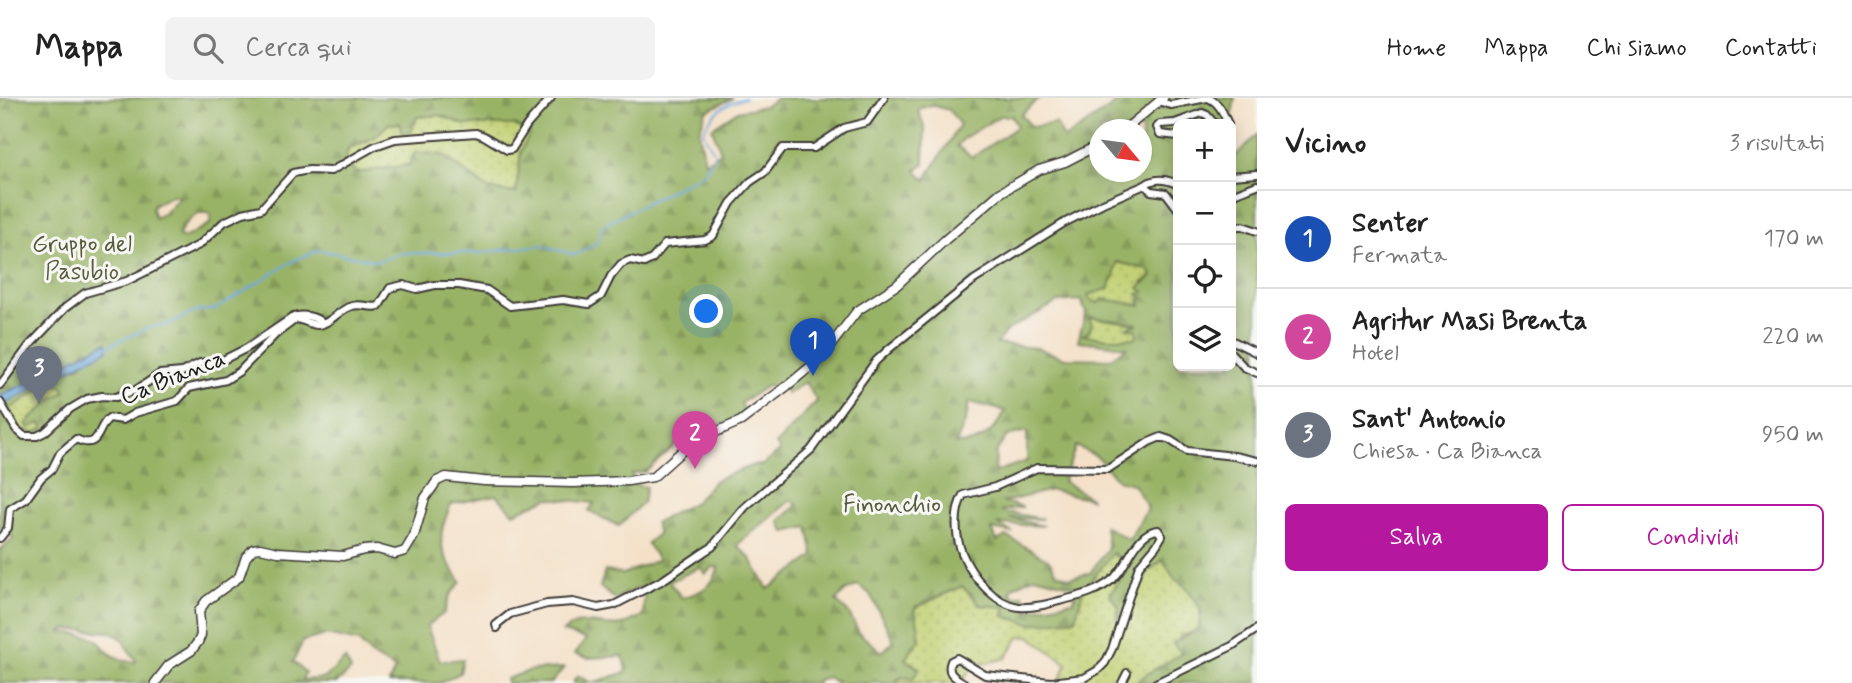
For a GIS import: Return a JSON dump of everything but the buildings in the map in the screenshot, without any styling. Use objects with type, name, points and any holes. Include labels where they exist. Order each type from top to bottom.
[{"type":"main road","points":[[1137,119],[1160,99]]},
{"type":"main road","points":[[155,683],[169,665],[191,651],[198,642],[201,635],[199,611],[206,601],[239,577],[246,557],[253,549],[343,556],[364,550],[377,549],[395,554],[405,551],[414,536],[425,498],[437,481],[446,477],[484,481],[573,483],[628,481],[653,477],[691,443],[741,421],[787,386],[822,357],[857,312],[897,285],[944,240],[1000,194],[1039,170],[1065,162],[1089,150]]},
{"type":"street","points":[[0,385],[29,346],[65,308],[85,293],[127,281],[199,244],[224,222],[243,213],[261,209],[293,173],[331,170],[375,146],[396,139],[476,133],[507,150],[512,149],[527,125],[551,98]]},
{"type":"street","points":[[322,323],[355,304],[372,308],[379,306],[390,288],[403,285],[417,289],[435,285],[459,285],[487,290],[510,306],[563,300],[589,304],[601,296],[611,275],[621,264],[630,260],[644,263],[652,259],[665,244],[705,240],[713,236],[731,203],[750,182],[765,172],[783,148],[814,148],[844,128],[867,122],[884,98]]},
{"type":"street","points":[[1160,99],[1171,106],[1208,98],[1216,101],[1226,119]]},
{"type":"street","points":[[1186,119],[1202,113],[1210,119]]},
{"type":"street","points":[[1173,123],[1160,124],[1157,127],[1160,134],[1173,135]]},
{"type":"street","points":[[1236,176],[1257,174]]},
{"type":"street","points":[[497,628],[496,625],[510,614],[547,604],[573,602],[598,608],[614,605],[663,580],[712,547],[745,507],[811,450],[876,361],[974,280],[1065,223],[1103,203],[1152,180],[1161,179],[1173,183]]},
{"type":"street","points":[[1145,185],[1151,191],[1166,193],[1173,202]]},
{"type":"street","points":[[1236,193],[1257,185]]},
{"type":"street","points":[[1236,226],[1257,231]]},
{"type":"street","name":"Ca Bianca","points":[[0,402],[16,429],[24,436],[37,436],[87,399],[116,397],[136,390],[160,373],[182,372],[200,363],[223,360],[247,348],[293,317],[302,314],[319,319],[322,323]]},
{"type":"street","name":"Ca Bianca","points":[[0,538],[8,528],[10,509],[26,499],[72,441],[76,439],[85,443],[92,442],[109,418],[123,420],[177,401],[189,388],[226,380],[240,371],[276,334],[296,319],[322,323]]},
{"type":"street","points":[[1236,342],[1257,353]]},
{"type":"street","points":[[1236,359],[1244,368],[1257,373]]},
{"type":"street","points":[[964,683],[950,674],[948,668],[951,661],[957,658],[985,675],[1064,682],[1084,678],[1105,663],[1139,566],[1162,536],[1158,530],[1150,531],[1114,579],[1094,592],[1051,603],[1016,606],[991,592],[970,567],[962,552],[957,534],[957,507],[963,495],[995,487],[1030,469],[1108,469],[1149,442],[1161,438],[1170,440],[1187,451],[1257,461]]},
{"type":"street","points":[[1156,683],[1232,646],[1257,629]]},
{"type":"street","points":[[1122,683],[1127,673]]},
{"type":"green space","points":[[0,98],[733,98],[706,111],[699,132],[705,162],[721,152],[712,128],[738,111],[765,106],[777,98],[1039,98],[1021,115],[1032,127],[1056,123],[1064,139],[1089,122],[1089,182],[1152,182],[1152,119],[1093,119],[1117,103],[1117,98],[1125,98],[1127,101],[1132,98],[1235,98],[1230,119],[1173,119],[1173,371],[1236,371],[1236,155],[1257,135],[1257,683],[1136,683],[1182,653],[1173,644],[1199,628],[1201,611],[1186,587],[1174,578],[1163,560],[1148,572],[1131,606],[1117,619],[1119,607],[1110,595],[1128,567],[1113,553],[1083,590],[1075,619],[1031,624],[1004,616],[1006,607],[980,605],[962,586],[915,607],[920,639],[905,659],[919,669],[913,679],[901,677],[892,683],[836,683],[828,677],[817,680],[817,683],[592,683],[627,672],[623,656],[588,658],[575,654],[586,639],[563,632],[577,624],[614,626],[643,616],[645,585],[615,599],[600,587],[605,571],[623,574],[658,560],[647,543],[658,534],[655,523],[695,502],[715,480],[756,464],[761,466],[780,451],[776,444],[817,401],[805,382],[787,394],[782,384],[773,391],[768,385],[741,403],[744,415],[677,444],[645,472],[632,474],[633,484],[646,487],[643,502],[619,526],[589,511],[594,503],[548,498],[514,513],[496,495],[451,504],[441,537],[442,545],[461,582],[450,595],[444,613],[427,626],[440,661],[463,659],[460,673],[440,683],[389,683],[395,669],[372,656],[359,642],[326,635],[303,641],[293,662],[305,672],[302,680],[325,678],[345,659],[351,670],[337,683],[0,683],[0,550],[13,539],[10,532],[0,527],[0,407],[81,365],[107,342],[0,396]],"holes":[[[931,105],[949,110],[960,125],[925,180],[916,170],[924,165],[925,129],[918,109]],[[440,115],[465,125],[514,125],[530,133],[521,151],[516,193],[488,189],[443,155],[415,152],[409,165],[356,173],[345,159],[348,148],[374,138],[388,124],[400,123],[401,132],[411,133],[417,117]],[[1000,116],[1012,116],[1017,127],[972,157],[957,146],[964,138]],[[173,195],[179,197],[164,213],[155,218],[152,209],[154,204]],[[199,213],[208,213],[211,216],[210,224],[184,238],[179,237],[189,220]],[[1117,262],[1149,270],[1152,276],[1139,288],[1144,292],[1138,294],[1143,298],[1139,300],[1141,305],[1103,299],[1098,303],[1090,300],[1088,295],[1108,289]],[[1081,300],[1086,312],[1078,341],[1127,347],[1109,359],[1065,358],[1037,348],[996,344],[1006,331],[1058,302]],[[1089,317],[1138,324],[1127,328],[1137,330],[1136,338],[1083,335],[1089,331],[1092,324]],[[55,380],[65,392],[51,400],[26,424],[29,428],[40,423],[44,428],[35,433],[20,429],[8,410]],[[969,402],[1005,411],[986,436],[965,444],[956,444],[966,419]],[[1027,431],[1027,461],[995,472],[996,452],[1007,436]],[[1076,446],[1098,457],[1117,480],[1133,484],[1148,507],[1129,540],[1105,526],[1108,548],[1090,573],[1070,578],[1057,573],[1049,560],[1006,536],[997,541],[992,529],[1013,533],[997,524],[1044,526],[1009,518],[1043,519],[1001,511],[1023,507],[1004,502],[1051,490],[1092,499],[1063,481]],[[791,500],[797,505],[779,521],[785,532],[808,527],[814,556],[768,589],[750,558],[737,545]],[[700,567],[705,574],[713,567],[718,567],[710,584],[682,598],[669,582]],[[1035,576],[1078,587],[1073,601],[1028,610],[1023,595],[1015,597],[1011,592],[1013,587]],[[858,585],[870,594],[894,641],[882,652],[860,634],[848,612],[836,601],[845,591]],[[66,629],[111,632],[124,640],[136,662],[112,655],[94,638],[61,632]]]},
{"type":"green space","points":[[440,115],[465,125],[514,125],[531,133],[521,151],[516,193],[488,189],[443,155],[409,165],[356,173],[345,159],[349,148],[374,138],[388,124]]},
{"type":"green space","points":[[1116,262],[1149,269],[1152,276],[1142,283],[1142,305],[1098,303],[1090,300],[1088,295],[1114,277]]},
{"type":"green space","points":[[1088,317],[1141,324],[1129,328],[1137,329],[1137,338],[1101,338],[1082,335],[1089,331]]},
{"type":"green space","points":[[55,380],[65,392],[51,400],[30,419],[42,424],[44,428],[35,433],[20,429],[7,410]]},
{"type":"green space","points":[[1112,553],[1128,566],[1110,595],[1119,607],[1118,618],[1131,606],[1148,572],[1163,559],[1174,578],[1186,587],[1201,611],[1199,628],[1180,636],[1182,653],[1136,683],[1058,683],[1067,664],[1030,636],[1019,637],[1006,658],[973,666],[961,683],[892,683],[919,668],[905,659],[920,639],[915,608],[962,586],[980,604],[1007,607],[1004,615],[1031,624],[1075,619],[1083,590]]},
{"type":"green space","points":[[564,668],[551,683],[507,683],[506,679],[532,670]]},
{"type":"green space","points":[[578,676],[592,683],[574,683]]},
{"type":"water","points":[[107,342],[108,350],[0,407],[0,396]]},
{"type":"waterway","points":[[106,347],[148,328],[168,324],[198,311],[216,309],[291,262],[319,250],[378,261],[402,253],[479,253],[541,245],[576,255],[598,242],[603,225],[704,173],[715,154],[703,132],[706,125],[720,110],[745,98]]},
{"type":"place","name":"Senter","points":[[813,376]]},
{"type":"place","name":"Sant' Antonio","points":[[39,404]]},
{"type":"place","name":"Agritur Masi Brenta","points":[[695,469]]},
{"type":"park label","name":"Gruppo del Pasubio","points":[[82,258]]},
{"type":"park label","name":"Finonchio","points":[[892,505]]}]
